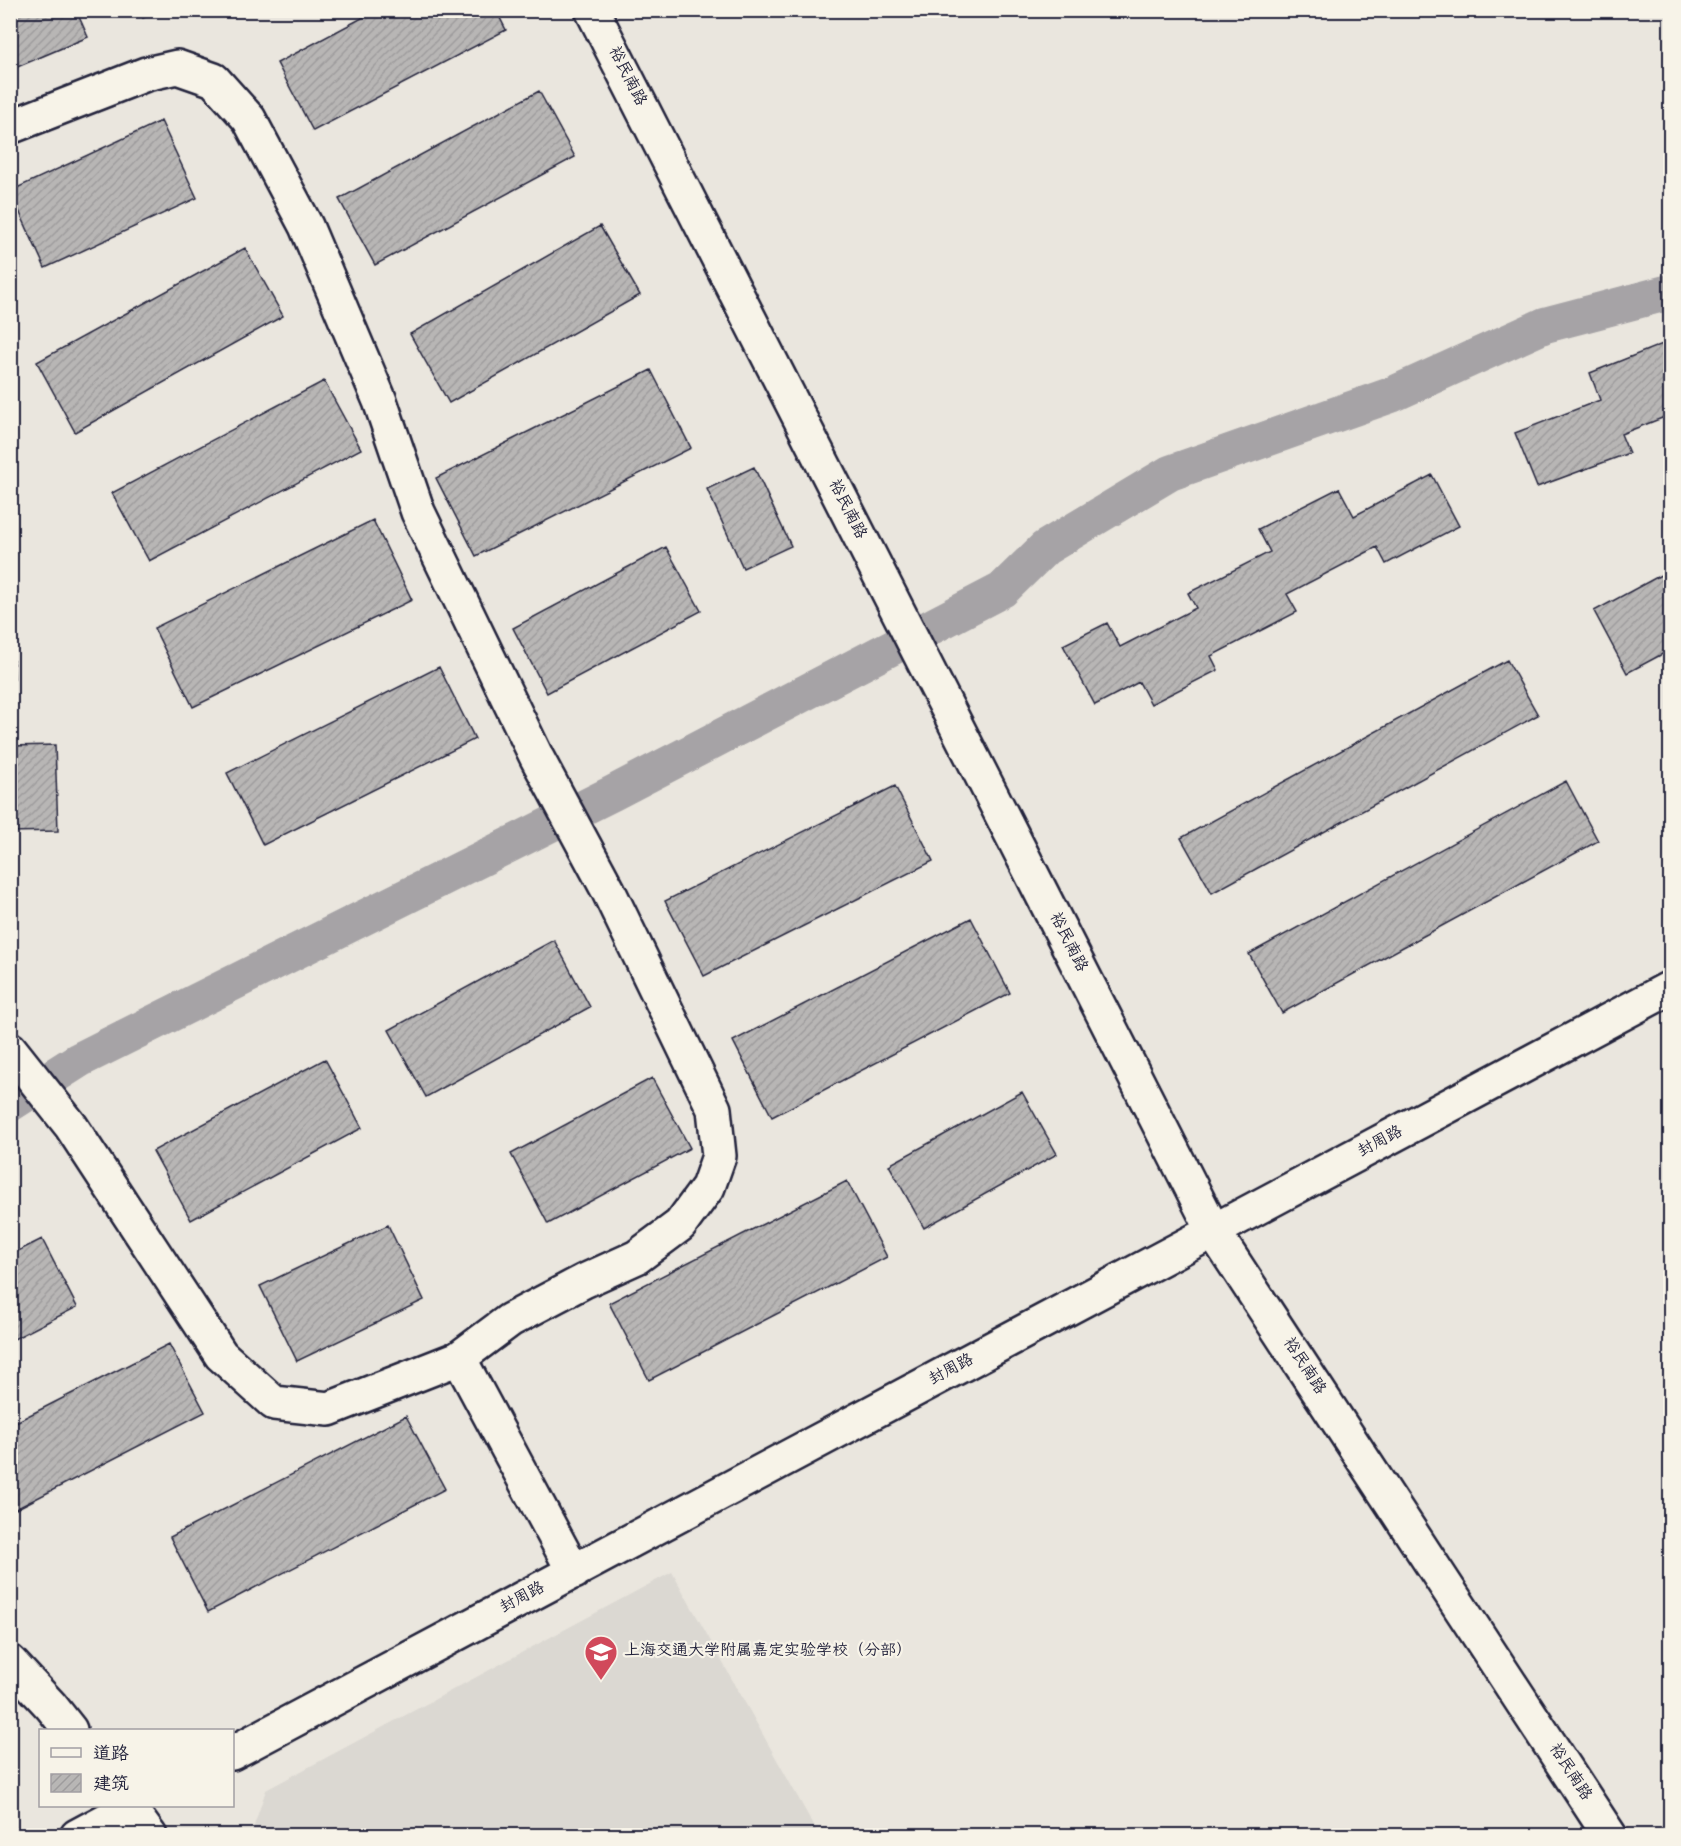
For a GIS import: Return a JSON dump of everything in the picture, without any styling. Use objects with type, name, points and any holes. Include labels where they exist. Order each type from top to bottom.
[{"type":"street","name":"裕民南路","points":[[592,10],[1214,1232],[1610,1836]]},
{"type":"street","points":[[10,127],[146,74],[177,67],[214,80],[249,119],[306,226],[380,401],[418,512],[537,758],[608,890],[714,1109],[719,1156],[708,1187],[680,1224],[638,1257],[584,1281],[510,1320],[459,1358],[329,1409],[274,1403],[221,1355],[71,1126],[11,1049]]},
{"type":"street","name":"封周路","points":[[234,1752],[1671,988]]},
{"type":"street","points":[[459,1358],[574,1572]]},
{"type":"street","points":[[10,1662],[51,1706],[68,1729]]},
{"type":"street","points":[[77,1836],[128,1807]]},
{"type":"street","points":[[131,1807],[150,1836]]},
{"type":"shaded area","name":"上海交通大学附属嘉定实验学校（分部）","points":[[672,1572],[819,1835],[251,1835],[266,1790]]},
{"type":"building","points":[[10,10],[76,10],[88,37],[10,70]]},
{"type":"building","points":[[140,10],[161,10],[143,18]]},
{"type":"building","points":[[377,10],[496,10],[506,30],[313,131],[277,63]]},
{"type":"building","points":[[539,91],[575,157],[375,265],[339,199]]},
{"type":"building","points":[[161,121],[197,198],[45,268],[10,191]]},
{"type":"building","points":[[600,226],[640,295],[449,403],[410,334]]},
{"type":"building","points":[[245,248],[283,316],[75,432],[37,362]]},
{"type":"building","points":[[1670,341],[1670,415],[1621,434],[1629,453],[1537,487],[1515,433],[1600,400],[1590,373]]},
{"type":"building","points":[[651,370],[691,448],[476,556],[436,478]]},
{"type":"building","points":[[324,381],[361,449],[149,561],[112,493]]},
{"type":"building","points":[[754,467],[791,546],[743,568],[707,489]]},
{"type":"building","points":[[1432,475],[1459,526],[1386,564],[1377,547],[1287,594],[1297,612],[1211,656],[1218,670],[1151,704],[1139,682],[1095,705],[1063,645],[1107,623],[1120,647],[1196,608],[1188,593],[1270,552],[1258,529],[1339,488],[1354,516]]},
{"type":"building","points":[[373,520],[412,600],[193,707],[154,628]]},
{"type":"building","points":[[666,547],[701,611],[547,693],[513,628]]},
{"type":"building","points":[[1670,570],[1670,650],[1627,673],[1594,611]]},
{"type":"building","points":[[10,593],[14,679],[10,679]]},
{"type":"building","points":[[1507,660],[1538,715],[1212,893],[1181,838]]},
{"type":"building","points":[[439,667],[475,739],[263,845],[227,773]]},
{"type":"building","points":[[55,745],[58,831],[10,832],[10,746]]},
{"type":"building","points":[[1566,781],[1598,841],[1282,1013],[1249,954]]},
{"type":"building","points":[[895,786],[933,861],[704,976],[665,901]]},
{"type":"building","points":[[971,918],[1010,993],[772,1117],[733,1041]]},
{"type":"building","points":[[554,940],[590,1007],[426,1097],[389,1030]]},
{"type":"building","points":[[325,1059],[362,1128],[191,1220],[153,1151]]},
{"type":"building","points":[[652,1078],[690,1148],[548,1224],[511,1154]]},
{"type":"building","points":[[1022,1092],[1057,1154],[924,1228],[889,1165]]},
{"type":"building","points":[[847,1181],[887,1257],[649,1380],[609,1303]]},
{"type":"building","points":[[388,1225],[424,1300],[297,1361],[260,1286]]},
{"type":"building","points":[[42,1239],[77,1307],[10,1341],[10,1255]]},
{"type":"building","points":[[169,1344],[205,1412],[10,1512],[10,1425]]},
{"type":"building","points":[[406,1416],[445,1489],[208,1612],[170,1537]]},
{"type":"waterway","points":[[10,1104],[79,1060],[613,793],[1002,590],[1045,548],[1170,473],[1391,395],[1545,325],[1670,292]]},
{"type":"place","name":"上海交通大学附属嘉定实验学校（分部）","points":[[601,1681]]}]
